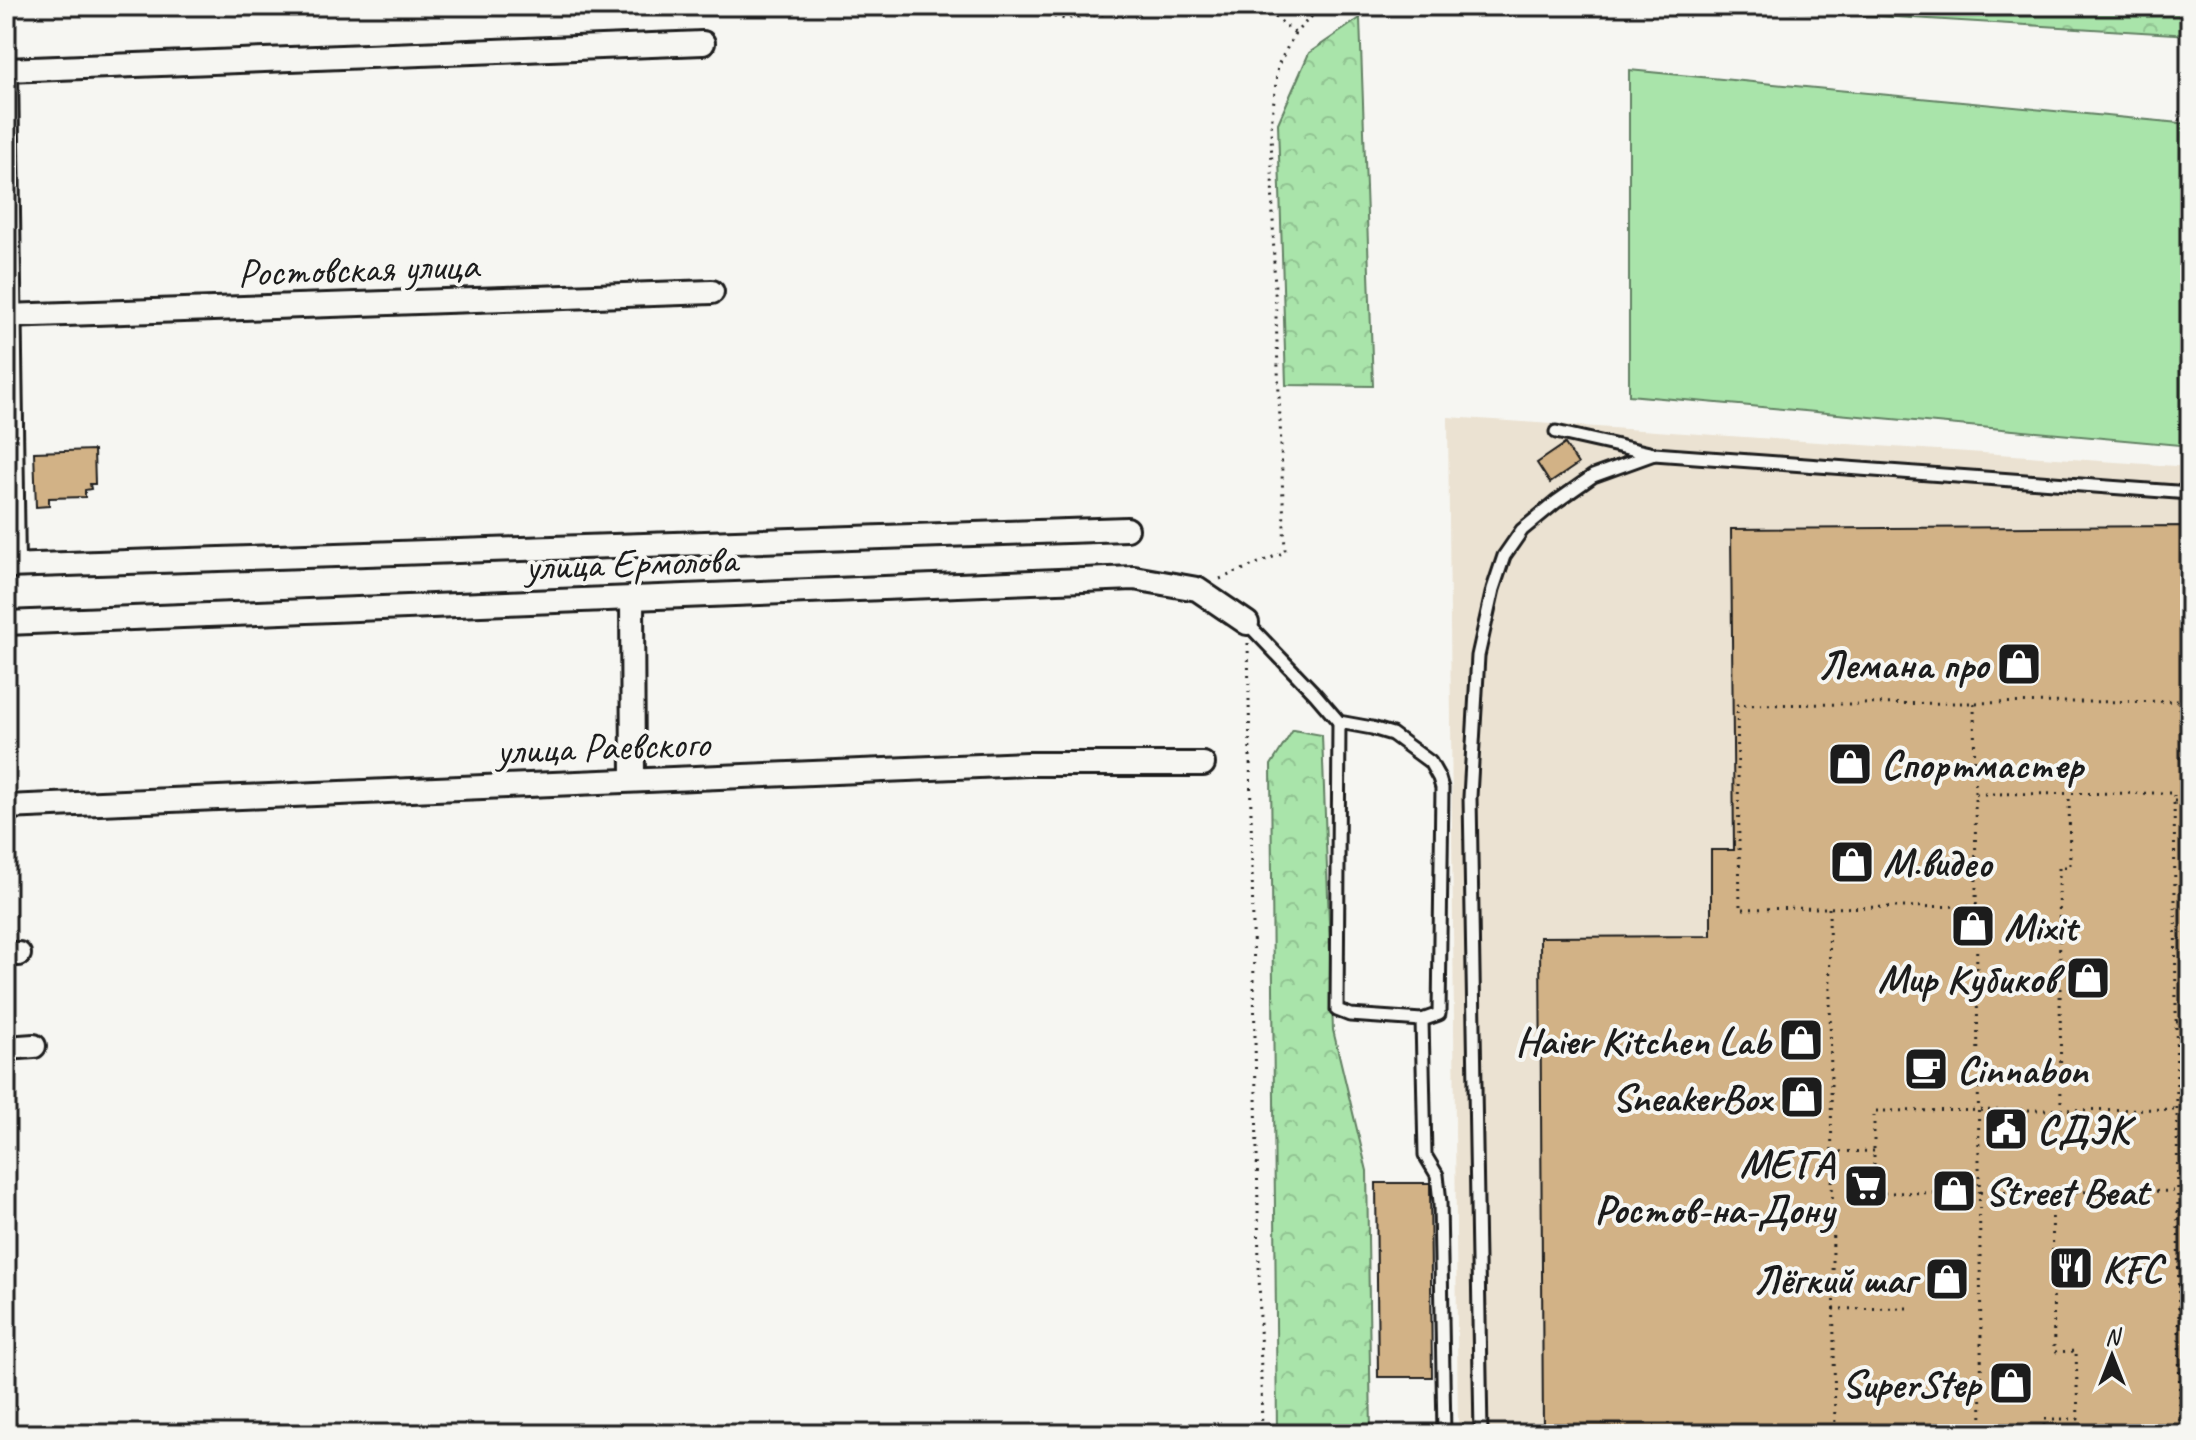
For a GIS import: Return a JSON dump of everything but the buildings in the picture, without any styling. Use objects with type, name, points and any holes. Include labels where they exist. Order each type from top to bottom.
[{"type":"street","points":[[10,566],[6,70],[703,43]]},
{"type":"street","name":"Ростовская улица","points":[[8,316],[712,292]]},
{"type":"street","name":"улица Ермолова","points":[[10,566],[1127,529]]},
{"type":"street","name":"улица Ермолова","points":[[10,623],[1134,578],[1197,589],[1247,623]]},
{"type":"street","points":[[632,598],[633,780]]},
{"type":"street","name":"улица Раевского","points":[[6,807],[1028,764],[1203,764]]},
{"type":"street","points":[[6,1048],[34,1046]]},
{"type":"lane","points":[[1556,432],[1654,454],[2190,493]]},
{"type":"lane","points":[[1481,1434],[1470,797],[1478,656],[1504,556],[1522,530],[1593,476],[1654,454]]},
{"type":"lane","points":[[1247,623],[1339,722],[1392,734],[1430,762],[1439,778],[1442,788],[1439,1014],[1422,1020],[1350,1015],[1337,1010],[1339,722]]},
{"type":"lane","points":[[1422,1020],[1425,1155],[1437,1175],[1440,1202],[1444,1434]]},
{"type":"path","points":[[6,6],[6,70]]},
{"type":"path","points":[[1024,6],[1064,19],[1172,6]]},
{"type":"path","points":[[1262,6],[1295,33]]},
{"type":"path","points":[[1197,589],[1285,552],[1271,125],[1278,65],[1295,33],[1322,6]]},
{"type":"path","points":[[10,566],[10,623]]},
{"type":"path","points":[[1247,623],[1262,1434]]},
{"type":"path","points":[[1977,906],[1740,909],[1737,705],[2190,701]]},
{"type":"path","points":[[1974,703],[1982,1434]]},
{"type":"path","points":[[2061,1110],[2059,867],[2070,867],[2069,793]]},
{"type":"path","points":[[1976,794],[2174,793],[2180,1434]]},
{"type":"path","points":[[2174,801],[2190,801]]},
{"type":"path","points":[[1829,908],[1835,1434]]},
{"type":"path","points":[[2176,1022],[2190,1022]]},
{"type":"path","points":[[2190,1109],[1874,1111],[1874,1193],[2190,1191]]},
{"type":"path","points":[[1832,1152],[1874,1151]]},
{"type":"path","points":[[2044,1434],[2044,1419],[2078,1419],[2076,1351],[2054,1352],[2052,1192]]},
{"type":"path","points":[[2178,1285],[2190,1285]]},
{"type":"path","points":[[1833,1309],[1908,1308]]},
{"type":"path","points":[[2179,1419],[2190,1419]]},
{"type":"shaded area","name":"МЕГА Ростов-на-Дону","points":[[1448,417],[2190,467],[2190,1434],[1458,1434]]},
{"type":"green space","points":[[1718,6],[2190,6],[2190,35]]},
{"type":"green space","points":[[1360,18],[1373,386],[1286,385],[1278,123],[1309,53]]},
{"type":"green space","points":[[1629,70],[2190,124],[2190,446],[1629,395]]},
{"type":"green space","points":[[1293,730],[1322,735],[1333,1030],[1367,1171],[1371,1434],[1277,1434],[1271,765]]},
{"type":"place","name":"Лемана про","points":[[2019,664]]},
{"type":"place","name":"Спортмастер","points":[[1850,764]]},
{"type":"place","name":"М.видео","points":[[1852,862]]},
{"type":"place","name":"Mixit","points":[[1973,926]]},
{"type":"place","name":"Мир Кубиков","points":[[2088,978]]},
{"type":"place","name":"Haier Kitchen Lab","points":[[1801,1040]]},
{"type":"place","name":"Cinnabon","points":[[1926,1069]]},
{"type":"place","name":"SneakerBox","points":[[1802,1097]]},
{"type":"place","name":"СДЭК","points":[[2006,1129]]},
{"type":"place","name":"МЕГА Ростов-на-Дону","points":[[1866,1186]]},
{"type":"place","name":"Street Beat","points":[[1954,1191]]},
{"type":"place","name":"KFC","points":[[2071,1268]]},
{"type":"place","name":"Лёгкий шаг","points":[[1947,1279]]},
{"type":"place","name":"SuperStep","points":[[2011,1383]]}]
